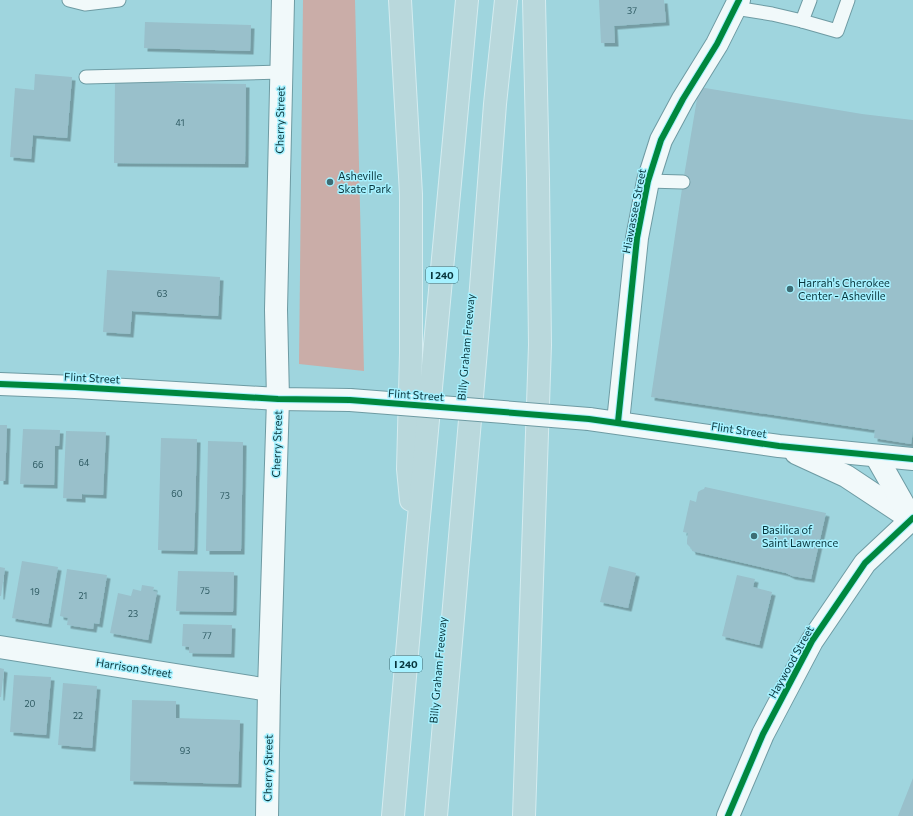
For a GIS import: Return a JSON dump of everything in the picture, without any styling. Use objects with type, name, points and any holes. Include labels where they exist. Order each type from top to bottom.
[{"type":"highway","points":[[400,0],[411,194],[411,353],[408,470],[416,549]]},
{"type":"highway","name":"I 240","points":[[393,816],[416,549],[467,0]]},
{"type":"highway","name":"Billy Graham Freeway","points":[[436,816],[478,328],[495,104],[506,0]]},
{"type":"highway","points":[[524,816],[540,345],[534,0]]},
{"type":"highway","points":[[383,816],[396,779]]},
{"type":"street","name":"Cherry Street","points":[[267,816],[269,690],[278,399],[276,310],[283,0]]},
{"type":"street","name":"Hiawassee Street","points":[[618,422],[637,238],[648,181],[661,140],[683,99],[717,44],[737,4]]},
{"type":"street","name":"Flint Street","points":[[0,384],[278,399],[350,400],[589,419],[778,446],[913,459]]},
{"type":"street","name":"Flint Street","points":[[778,446],[846,476],[912,521]]},
{"type":"street","points":[[876,456],[912,521]]},
{"type":"street","name":"Haywood Street","points":[[728,816],[763,734],[812,641],[865,563],[912,521]]},
{"type":"street","name":"Harrison Street","points":[[0,647],[269,690]]},
{"type":"lane","points":[[69,0],[85,4],[119,0]]},
{"type":"lane","points":[[802,21],[810,0]]},
{"type":"lane","points":[[737,4],[837,31],[848,0]]},
{"type":"lane","points":[[86,77],[282,72]]},
{"type":"lane","points":[[648,181],[683,182]]},
{"type":"shaded area","name":"Asheville Skate Park","points":[[303,0],[355,0],[364,371],[299,364]]},
{"type":"building","points":[[599,0],[664,0],[666,22],[614,26],[615,43],[601,43]]},
{"type":"building","points":[[145,22],[251,25],[250,51],[144,48]]},
{"type":"building","points":[[35,74],[72,77],[67,138],[33,135],[31,159],[10,157],[15,88],[34,90]]},
{"type":"building","points":[[115,82],[246,84],[245,164],[114,163]]},
{"type":"building","name":"Harrah's Cherokee Center - Asheville","points":[[699,87],[862,114],[913,120],[913,431],[911,444],[874,438],[875,430],[651,397],[683,182]]},
{"type":"building","points":[[107,270],[220,277],[218,316],[132,311],[130,334],[103,332]]},
{"type":"building","points":[[0,425],[7,425],[5,481],[0,481]]},
{"type":"building","points":[[23,429],[60,430],[59,446],[55,446],[54,485],[20,484]]},
{"type":"building","points":[[66,431],[106,432],[103,495],[82,494],[82,499],[63,498]]},
{"type":"building","points":[[161,438],[197,439],[194,551],[158,550]]},
{"type":"building","points":[[208,441],[243,442],[241,551],[206,551]]},
{"type":"building","name":"Basilica of Saint Lawrence","points":[[705,487],[826,513],[811,579],[792,576],[786,573],[692,551],[687,544],[688,533],[683,532],[690,500],[696,502],[698,492]]},
{"type":"building","points":[[22,561],[58,567],[48,624],[12,618]]},
{"type":"building","points":[[609,566],[636,573],[628,608],[600,602]]},
{"type":"building","points":[[0,567],[5,568],[1,596],[0,596]]},
{"type":"building","points":[[67,569],[107,575],[99,624],[94,623],[93,629],[67,625],[68,618],[60,616]]},
{"type":"building","points":[[178,571],[234,572],[233,612],[176,611]]},
{"type":"building","points":[[737,575],[755,579],[753,587],[772,592],[759,645],[722,636]]},
{"type":"building","points":[[142,585],[154,587],[153,591],[157,592],[148,640],[110,633],[118,593],[131,596],[133,589],[141,591]]},
{"type":"building","points":[[183,624],[232,625],[231,654],[189,653],[189,647],[182,646]]},
{"type":"building","points":[[0,668],[4,669],[1,697],[0,697]]},
{"type":"building","points":[[14,675],[51,677],[46,735],[10,732]]},
{"type":"building","points":[[63,683],[97,686],[92,748],[58,745]]},
{"type":"building","points":[[132,700],[176,701],[176,718],[240,720],[238,784],[130,781]]},
{"type":"building","points":[[913,778],[913,816],[898,816]]},
{"type":"cycle path","points":[[618,422],[637,238],[648,181],[661,140],[683,99],[717,44],[739,0]]},
{"type":"cycle path","points":[[0,384],[278,399],[350,400],[589,419],[779,446],[913,459]]},
{"type":"cycle path","points":[[728,816],[763,734],[812,641],[865,563],[913,518]]},
{"type":"place","name":"Asheville Skate Park","points":[[330,182]]},
{"type":"place","name":"Harrah's Cherokee Center - Asheville","points":[[790,289]]},
{"type":"place","name":"Basilica of Saint Lawrence","points":[[754,536]]}]
